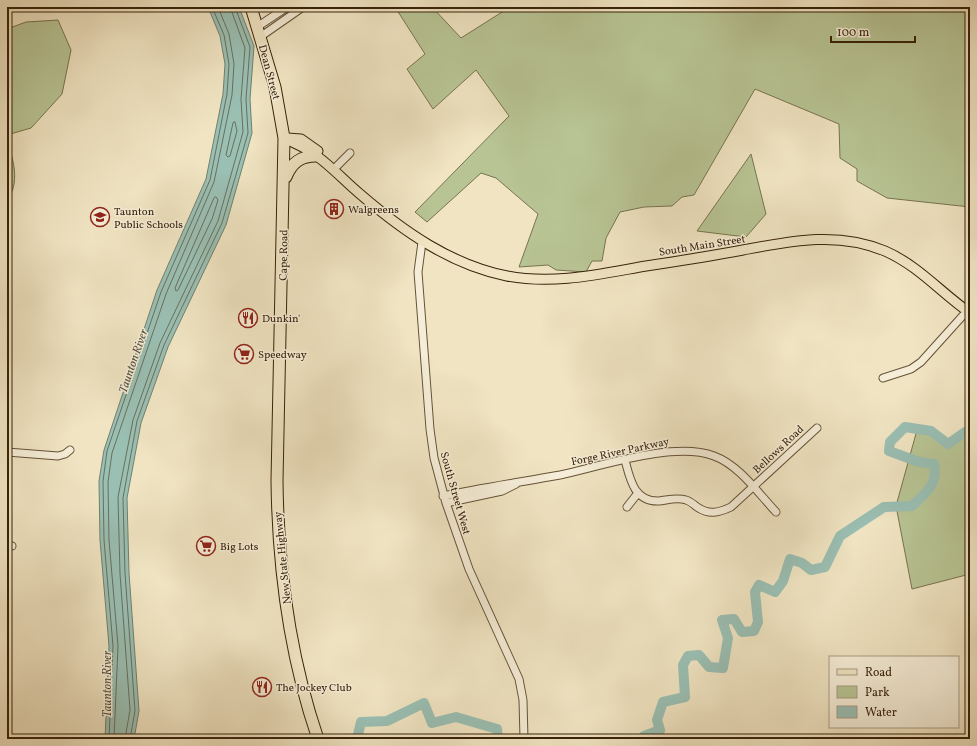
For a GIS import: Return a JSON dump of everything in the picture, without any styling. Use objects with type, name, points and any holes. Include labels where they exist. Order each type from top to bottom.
[{"type":"highway","name":"Dean Street","points":[[251,7],[275,87],[284,138]]},
{"type":"highway","name":"Cape Road","points":[[280,372],[285,185],[284,138]]},
{"type":"highway","points":[[285,185],[289,171],[294,163],[305,157],[316,156]]},
{"type":"highway","name":"New State Highway","points":[[280,372],[277,486],[283,575],[297,660],[318,738]]},
{"type":"main road","points":[[284,138],[316,156],[406,231],[422,242]]},
{"type":"main road","points":[[284,138],[301,139],[306,142],[335,168],[352,187]]},
{"type":"main road","name":"South Main Street","points":[[422,242],[456,258],[495,273],[516,277],[545,279],[584,277],[789,242],[827,239],[848,241],[871,246],[904,261],[929,278],[969,312]]},
{"type":"street","points":[[259,32],[287,7]]},
{"type":"street","points":[[259,32],[303,7]]},
{"type":"street","points":[[335,168],[350,153]]},
{"type":"street","name":"South Street West","points":[[422,242],[418,261],[418,272],[430,429],[434,458],[445,500],[476,587],[519,679],[523,700],[524,739]]},
{"type":"street","points":[[883,378],[911,369],[921,362],[969,312]]},
{"type":"street","name":"Bellows Road","points":[[638,493],[649,500],[688,500],[705,512],[713,513],[731,507],[817,428]]},
{"type":"street","points":[[7,452],[58,456],[65,454],[70,450]]},
{"type":"street","name":"Forge River Parkway","points":[[445,500],[501,484],[518,483],[669,451],[702,452],[724,461],[753,487],[776,512]]},
{"type":"street","points":[[625,460],[632,486],[638,493],[627,507]]},
{"type":"green space","points":[[395,7],[432,7],[461,38],[510,7],[970,7],[970,207],[887,198],[857,181],[857,169],[840,158],[839,124],[755,89],[694,195],[682,197],[672,206],[644,207],[620,212],[606,238],[602,261],[592,261],[586,272],[556,270],[548,265],[519,267],[538,214],[496,178],[481,173],[427,222],[415,212],[509,116],[476,70],[433,109],[407,69],[425,54]]},
{"type":"green space","points":[[58,20],[71,50],[62,94],[31,128],[7,135],[7,29],[26,22]]},
{"type":"green space","points":[[7,144],[14,164],[15,180],[11,193],[7,199]]},
{"type":"green space","points":[[751,154],[766,214],[746,237],[697,231]]},
{"type":"green space","points":[[968,427],[970,428],[970,574],[912,589],[896,506],[917,430],[925,428],[944,441],[947,441]]},
{"type":"water","points":[[208,7],[239,7],[254,46],[250,99],[252,133],[226,225],[168,347],[141,423],[127,498],[129,573],[139,711],[134,739],[105,739],[109,646],[100,540],[99,481],[104,450],[157,290],[206,179],[223,94],[225,64],[220,36]]},
{"type":"waterway","points":[[645,739],[644,736],[660,730],[657,720],[663,702],[685,697],[683,665],[688,656],[699,655],[709,667],[723,668],[728,638],[722,620],[734,619],[742,632],[754,631],[758,622],[755,592],[759,585],[775,592],[783,581],[790,559],[802,563],[811,570],[825,567],[840,536],[884,507],[912,506],[930,488],[934,478],[934,464],[919,462],[889,451],[890,442],[905,427],[931,431],[948,444],[965,432],[970,433]]},
{"type":"waterway","points":[[357,739],[361,722],[387,721],[424,703],[432,723],[456,717],[497,729],[498,739]]},
{"type":"place","name":"Walgreens","points":[[334,209]]},
{"type":"place","name":"Taunton Public Schools","points":[[100,217]]},
{"type":"place","name":"Dunkin'","points":[[248,318]]},
{"type":"place","name":"Speedway","points":[[244,354]]},
{"type":"place","name":"Big Lots","points":[[206,546]]},
{"type":"place","name":"The Jockey Club","points":[[262,687]]},
{"type":"water label","name":"Taunton River","points":[[133,361]]},
{"type":"water label","name":"Taunton River","points":[[107,684]]}]
